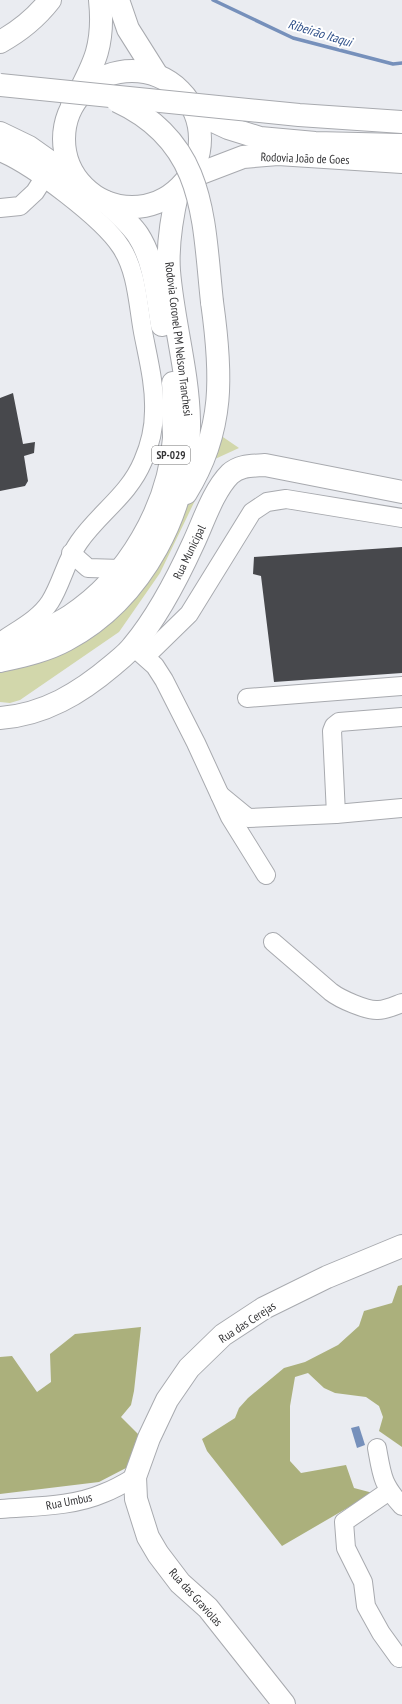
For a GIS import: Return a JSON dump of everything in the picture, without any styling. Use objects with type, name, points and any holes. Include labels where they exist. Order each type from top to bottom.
[{"type":"main road","points":[[26,26],[39,0]]},
{"type":"main road","points":[[0,42],[26,26],[40,13],[50,0]]},
{"type":"main road","points":[[81,185],[70,167],[64,147],[64,126],[72,106],[99,51],[101,32],[100,0]]},
{"type":"main road","points":[[118,0],[128,29],[157,75]]},
{"type":"main road","points":[[0,133],[28,147],[81,185],[92,195],[106,202],[123,206],[141,206],[159,202],[183,184],[196,162],[200,143],[196,113],[178,88],[157,75],[138,71],[118,72],[112,74],[100,79],[84,90],[72,106]]},
{"type":"main road","points":[[0,86],[111,98],[344,119],[402,122]]},
{"type":"main road","points":[[111,98],[127,105],[155,124],[173,142],[186,163],[196,187],[201,205],[218,348],[216,418],[207,452],[201,466],[172,515]]},
{"type":"main road","name":"Rodovia João de Goes","points":[[196,113],[228,128],[260,138],[307,142],[402,145]]},
{"type":"main road","name":"Rodovia João de Goes","points":[[183,184],[230,160],[260,155],[278,154],[402,162]]},
{"type":"main road","name":"Rodovia Coronel PM Nelson Tranchesi","points":[[0,661],[34,653],[66,640],[117,602],[154,554],[172,515],[186,464],[189,421],[187,387],[169,271],[168,248],[183,184]]},
{"type":"main road","name":"Rodovia Coronel PM Nelson Tranchesi","points":[[0,646],[32,636],[70,616],[97,596],[121,569],[144,535],[162,497],[169,469],[174,438],[173,385],[153,272],[147,252],[137,234],[106,202]]},
{"type":"main road","name":"Rua Municipal","points":[[0,718],[27,714],[67,699],[101,675],[140,652],[210,506],[226,480],[235,470],[248,466],[265,465],[402,492]]},
{"type":"main road","name":"Rua das Cerejas","points":[[135,1478],[148,1438],[167,1400],[189,1368],[223,1335],[271,1305],[327,1277],[402,1246]]},
{"type":"main road","name":"Rua das Graviolas","points":[[135,1478],[136,1499],[148,1537],[158,1554],[180,1582],[208,1608],[284,1704]]},
{"type":"street","points":[[0,152],[16,159],[44,178],[96,220],[110,233],[122,249],[133,275],[154,396],[153,427],[143,462],[132,483],[118,500],[85,533],[71,553],[50,602],[26,625],[0,642]]},
{"type":"street","points":[[0,208],[20,206],[35,192],[44,178]]},
{"type":"street","points":[[266,875],[230,817],[196,743],[164,680],[140,652],[189,614],[252,512],[267,502],[286,499],[402,518]]},
{"type":"street","points":[[71,553],[88,568],[121,569]]},
{"type":"street","points":[[247,698],[402,686]]},
{"type":"street","points":[[336,814],[332,731],[334,726],[339,722],[402,717]]},
{"type":"street","points":[[220,795],[248,818],[336,814],[402,808]]},
{"type":"street","points":[[273,942],[341,999],[373,1010],[383,1009],[402,1003]]},
{"type":"street","points":[[377,1448],[383,1480],[389,1491],[402,1506]]},
{"type":"street","name":"Rua Umbus","points":[[0,1509],[54,1505],[80,1500],[104,1493],[135,1478]]},
{"type":"street","points":[[389,1491],[344,1522],[346,1548],[363,1582],[366,1606],[381,1633],[399,1658]]},
{"type":"green space","points":[[220,435],[239,448],[215,459],[160,573],[119,632],[20,700],[10,703],[0,702],[0,673],[55,654],[152,570],[187,504]]},
{"type":"green space","points":[[402,1285],[402,1447],[379,1431],[383,1417],[379,1406],[366,1397],[335,1393],[324,1388],[308,1373],[295,1377],[290,1406],[290,1461],[301,1473],[346,1465],[354,1488],[373,1493],[282,1546],[207,1451],[202,1439],[235,1418],[239,1408],[248,1398],[284,1368],[305,1362],[338,1345],[359,1326],[364,1311],[392,1303],[398,1286]]},
{"type":"green space","points":[[141,1327],[131,1405],[121,1417],[139,1435],[126,1468],[99,1482],[0,1494],[0,1357],[12,1356],[37,1392],[51,1382],[50,1354],[75,1334]]},
{"type":"water","points":[[359,1426],[365,1445],[357,1448],[351,1428]]},
{"type":"building","points":[[13,393],[23,444],[35,442],[34,453],[24,456],[28,481],[25,486],[0,491],[0,398]]},
{"type":"building","points":[[402,547],[402,673],[274,682],[261,576],[253,574],[254,557]]},
{"type":"waterway","name":"Ribeirão Itaqui","points":[[213,0],[293,38],[393,64],[402,63]]}]
